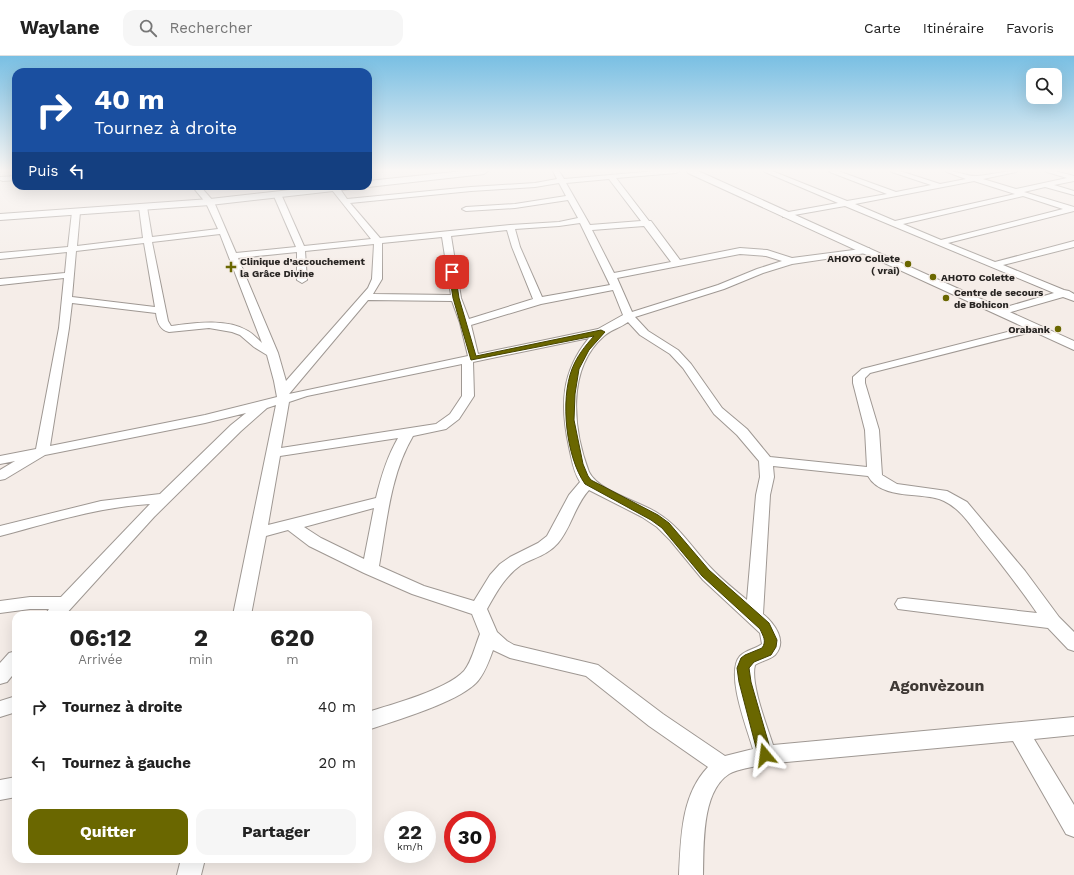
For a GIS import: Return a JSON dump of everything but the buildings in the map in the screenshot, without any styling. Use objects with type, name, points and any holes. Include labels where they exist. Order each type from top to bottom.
[{"type":"street","points":[[0,216],[123,209]]},
{"type":"street","points":[[143,209],[163,322],[166,327],[209,325],[235,330],[244,333],[258,345],[272,353]]},
{"type":"street","points":[[213,209],[272,353],[277,367],[283,396],[259,532],[242,611]]},
{"type":"street","points":[[283,209],[300,249],[302,280]]},
{"type":"street","points":[[283,396],[376,284],[378,241],[353,209]]},
{"type":"street","points":[[577,209],[611,276],[629,316],[635,325],[644,333],[674,352],[687,366],[718,411],[742,432],[766,461],[767,478],[763,495],[754,616]]},
{"type":"street","points":[[637,209],[678,264]]},
{"type":"street","points":[[774,209],[1074,346]]},
{"type":"street","points":[[786,215],[817,209]]},
{"type":"street","points":[[858,209],[1074,298]]},
{"type":"street","points":[[894,224],[954,209]]},
{"type":"street","points":[[938,243],[1072,209]]},
{"type":"street","points":[[0,476],[42,451],[64,328],[76,212]]},
{"type":"street","points":[[233,256],[510,227],[559,224],[582,220]]},
{"type":"street","points":[[587,228],[648,223]]},
{"type":"street","points":[[510,227],[518,254],[540,301]]},
{"type":"street","points":[[0,256],[148,241],[223,231]]},
{"type":"street","points":[[272,453],[434,429],[450,423],[470,392],[466,372],[471,359],[464,323],[456,298],[446,234]]},
{"type":"street","points":[[994,266],[1074,244]]},
{"type":"street","points":[[611,276],[747,250],[767,253],[791,261]]},
{"type":"street","points":[[0,460],[205,419],[262,405],[283,396],[601,332],[621,322],[629,316],[721,287],[760,271],[791,261],[866,250]]},
{"type":"street","points":[[0,282],[70,275]]},
{"type":"street","points":[[464,323],[540,301],[615,287]]},
{"type":"street","points":[[1000,312],[1074,291]]},
{"type":"street","points":[[365,297],[456,298]]},
{"type":"street","points":[[67,299],[161,311]]},
{"type":"street","points":[[1035,328],[866,371],[859,377],[859,383],[872,430],[874,472],[876,477],[883,483],[894,488],[947,496],[962,505],[1019,575],[1053,622],[1074,644]]},
{"type":"street","points":[[601,332],[586,349],[575,369],[571,394],[570,420],[579,464],[588,482],[655,517],[665,526],[706,573],[765,626],[771,640],[770,647],[767,652],[749,658],[743,668],[745,682],[765,755]]},
{"type":"street","points":[[0,607],[30,603],[59,609],[164,499],[236,428],[262,405]]},
{"type":"street","points":[[370,569],[388,475],[399,448],[408,433]]},
{"type":"street","points":[[766,461],[874,472]]},
{"type":"street","points":[[478,609],[502,572],[515,561],[548,545],[553,539],[576,495],[588,482]]},
{"type":"street","points":[[0,531],[85,508],[116,502],[164,499]]},
{"type":"street","points":[[259,532],[383,501]]},
{"type":"street","points":[[290,525],[315,542],[370,569],[418,590],[478,609],[489,635],[500,647],[510,651],[591,670],[656,720],[723,766]]},
{"type":"street","points":[[904,604],[1053,622]]},
{"type":"street","points":[[372,720],[446,692],[460,685],[469,678],[476,667],[489,635]]},
{"type":"street","points":[[0,676],[12,662]]},
{"type":"street","points":[[0,709],[12,705]]},
{"type":"street","points":[[691,875],[693,828],[699,802],[707,783],[723,766],[765,755],[1074,726]]},
{"type":"street","points":[[1018,732],[1074,826]]},
{"type":"street","points":[[0,790],[12,787]]},
{"type":"street","points":[[189,875],[192,863]]},
{"type":"place","name":"AHOYO Collete ( vrai)","points":[[908,264]]},
{"type":"place","name":"Clinique d’accouchement la Grâce Divine","points":[[231,267]]},
{"type":"place","name":"AHOTO Colette","points":[[933,277]]},
{"type":"place","name":"Centre de secours de Bohicon","points":[[946,298]]},
{"type":"place","name":"Orabank","points":[[1058,329]]},
{"type":"district","name":"Agonvèzoun","points":[[937,685]]},
{"type":"route","points":[[452,272],[456,298],[474,359],[601,332],[593,339],[575,369],[571,394],[570,420],[579,464],[588,482],[598,489],[655,517],[675,536],[706,573],[765,626],[771,640],[770,647],[767,652],[749,658],[743,668],[745,682],[765,755]]}]
